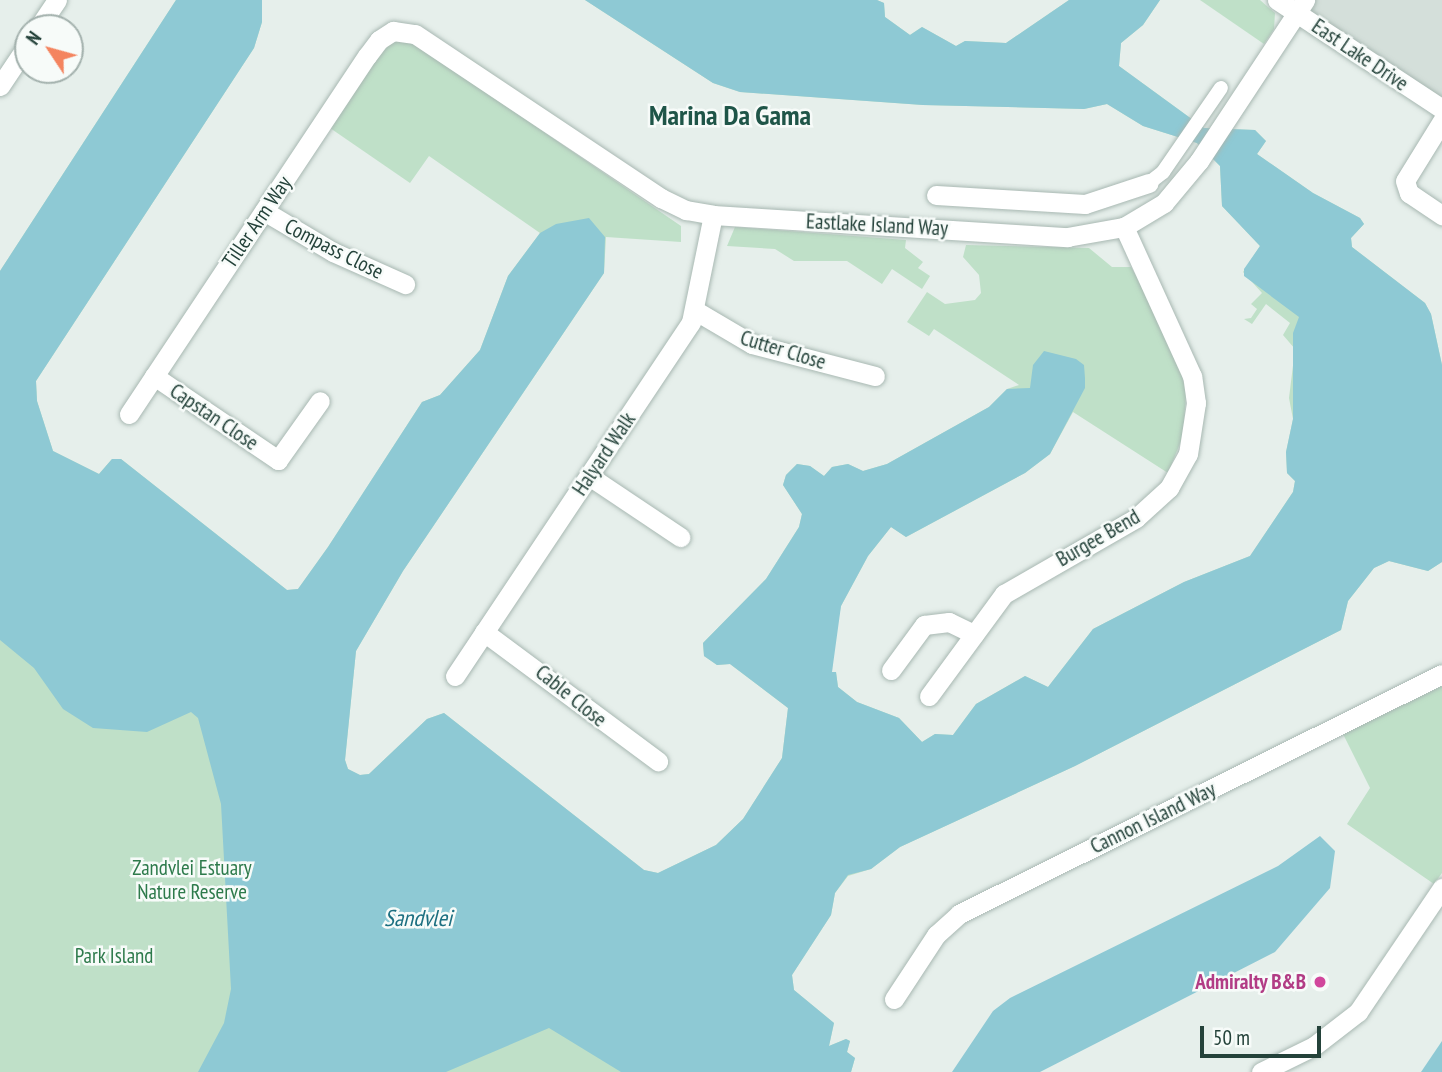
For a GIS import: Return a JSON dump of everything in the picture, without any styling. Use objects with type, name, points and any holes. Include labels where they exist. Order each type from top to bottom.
[{"type":"street","name":"East Lake Drive","points":[[1278,0],[1301,6],[1442,109]]},
{"type":"street","name":"Eastlake Island Way","points":[[388,33],[415,34],[661,198],[713,215],[1090,235],[1124,227],[1164,203],[1199,161],[1301,6]]},
{"type":"street","name":"Tiller Arm Way","points":[[128,414],[367,56],[388,33]]},
{"type":"street","points":[[0,86],[14,65]]},
{"type":"street","points":[[936,195],[1085,204],[1149,183],[1163,172],[1221,88]]},
{"type":"street","points":[[1442,121],[1405,181],[1409,193],[1442,215]]},
{"type":"street","points":[[1085,204],[1090,235]]},
{"type":"street","name":"Compass Close","points":[[264,211],[333,252],[405,285]]},
{"type":"street","name":"Halyard Walk","points":[[454,676],[696,311],[713,215]]},
{"type":"street","name":"Burgee Bend","points":[[929,696],[1010,587],[1149,508],[1177,478],[1188,454],[1196,403],[1188,360],[1124,227]]},
{"type":"street","name":"Cutter Close","points":[[696,311],[752,344],[875,376]]},
{"type":"street","name":"Capstan Close","points":[[154,376],[275,458],[283,458],[320,401]]},
{"type":"street","points":[[589,476],[680,537]]},
{"type":"street","points":[[891,670],[924,625],[949,622],[974,634]]},
{"type":"street","name":"Cable Close","points":[[484,632],[658,761]]},
{"type":"street","name":"Cannon Island Way","points":[[894,999],[936,935],[959,914],[1442,674]]},
{"type":"street","points":[[1261,1072],[1324,1040],[1358,1012],[1442,888]]},
{"type":"shaded area","points":[[1305,0],[1442,0],[1442,109],[1297,13]]},
{"type":"green space","name":"Sandvlei","points":[[176,0],[262,0],[262,22],[254,48],[36,381],[37,401],[53,451],[99,474],[112,459],[121,459],[287,590],[298,589],[422,402],[440,395],[480,350],[508,276],[540,233],[429,156],[410,183],[330,128],[385,46],[397,39],[408,39],[681,226],[681,242],[606,237],[604,273],[403,571],[356,651],[345,760],[348,769],[360,775],[369,774],[427,719],[444,713],[644,870],[658,873],[716,845],[743,819],[782,758],[788,708],[730,664],[717,665],[704,656],[703,643],[766,579],[799,527],[802,514],[783,485],[786,475],[797,464],[810,466],[824,476],[832,467],[848,464],[863,471],[887,464],[989,407],[1007,389],[1019,385],[934,329],[929,336],[907,322],[927,292],[945,304],[975,300],[981,293],[979,275],[963,257],[966,245],[1089,248],[1112,267],[1131,267],[1162,320],[1179,362],[1186,393],[1183,436],[1168,473],[1073,412],[1050,454],[1025,473],[906,537],[891,527],[868,556],[841,606],[833,647],[832,672],[836,672],[838,687],[857,702],[899,718],[922,742],[935,734],[953,735],[976,704],[1025,676],[1048,687],[1093,629],[1184,582],[1250,556],[1293,492],[1295,481],[1287,473],[1286,452],[1293,419],[1289,398],[1295,349],[1283,335],[1290,323],[1266,304],[1252,324],[1244,319],[1251,318],[1257,309],[1251,304],[1262,293],[1243,272],[1260,246],[1222,206],[1220,166],[1197,143],[1143,126],[1107,104],[1084,109],[923,105],[740,92],[713,83],[585,0],[877,0],[884,3],[885,17],[910,35],[922,27],[956,46],[965,41],[1006,43],[1069,0],[1160,0],[1143,25],[1121,43],[1119,66],[1204,128],[1255,130],[1266,141],[1257,154],[1313,193],[1360,218],[1364,224],[1351,238],[1352,247],[1425,303],[1431,314],[1442,365],[1442,562],[1428,571],[1389,561],[1374,568],[1348,601],[1341,630],[1075,766],[900,847],[871,869],[848,876],[835,893],[831,915],[792,975],[794,990],[834,1023],[829,1046],[846,1039],[850,1041],[847,1052],[855,1058],[851,1072],[0,1072],[0,271]]},
{"type":"green space","points":[[1200,0],[1260,0],[1275,13],[1274,29],[1264,44]]},
{"type":"green space","points":[[735,227],[906,240],[905,248],[923,262],[918,268],[930,276],[922,289],[892,269],[882,284],[847,261],[794,261],[775,249],[727,246]]},
{"type":"green space","points":[[1442,686],[1442,873],[1434,884],[1347,824],[1370,788],[1343,734]]},
{"type":"water","name":"Sandvlei","points":[[176,0],[262,0],[262,22],[254,48],[36,381],[37,401],[53,451],[99,474],[112,459],[121,459],[287,590],[298,589],[422,402],[440,395],[480,350],[508,276],[540,233],[556,224],[589,218],[605,237],[604,273],[403,571],[356,651],[345,760],[348,769],[360,775],[369,774],[427,719],[444,713],[644,870],[658,873],[716,845],[743,819],[782,758],[788,708],[730,664],[717,665],[704,656],[703,643],[766,579],[799,527],[802,514],[783,485],[786,475],[797,464],[810,466],[824,476],[832,467],[848,464],[863,471],[887,464],[989,407],[1007,389],[1030,388],[1033,365],[1044,351],[1076,359],[1084,365],[1085,378],[1085,388],[1050,454],[1025,473],[906,537],[891,527],[868,556],[841,606],[832,672],[836,672],[838,687],[857,702],[899,718],[922,742],[935,734],[953,735],[976,704],[1025,676],[1048,687],[1093,629],[1184,582],[1250,556],[1293,492],[1295,481],[1287,473],[1286,452],[1293,419],[1293,333],[1299,317],[1244,276],[1244,269],[1260,246],[1222,206],[1220,166],[1197,143],[1143,126],[1107,104],[1084,109],[923,105],[740,92],[713,83],[585,0],[877,0],[884,3],[885,17],[910,35],[922,27],[956,46],[965,41],[1006,43],[1069,0],[1160,0],[1143,25],[1121,43],[1119,66],[1204,128],[1255,130],[1266,141],[1257,154],[1313,193],[1360,218],[1364,224],[1351,238],[1352,247],[1425,303],[1431,314],[1442,365],[1442,562],[1428,571],[1389,561],[1374,568],[1348,601],[1341,630],[1075,766],[900,847],[871,869],[848,875],[835,893],[831,915],[792,975],[794,990],[834,1023],[829,1046],[846,1039],[850,1041],[847,1052],[855,1058],[851,1072],[621,1072],[549,1028],[446,1072],[198,1072],[224,1023],[231,989],[221,804],[198,718],[191,712],[147,732],[93,728],[63,709],[34,668],[0,640],[0,271]]},
{"type":"water","points":[[1320,836],[1335,851],[1330,888],[1275,952],[1040,1072],[952,1072],[993,1011],[1010,998],[1278,866]]},
{"type":"water","points":[[1442,1041],[1442,1072],[1421,1072]]},
{"type":"place","name":"Admiralty B&B","points":[[1320,982]]},
{"type":"district","name":"Marina Da Gama","points":[[730,115]]},
{"type":"park label","name":"Zandvlei Estuary Nature Reserve","points":[[192,880]]},
{"type":"park label","name":"Park Island","points":[[114,956]]}]
